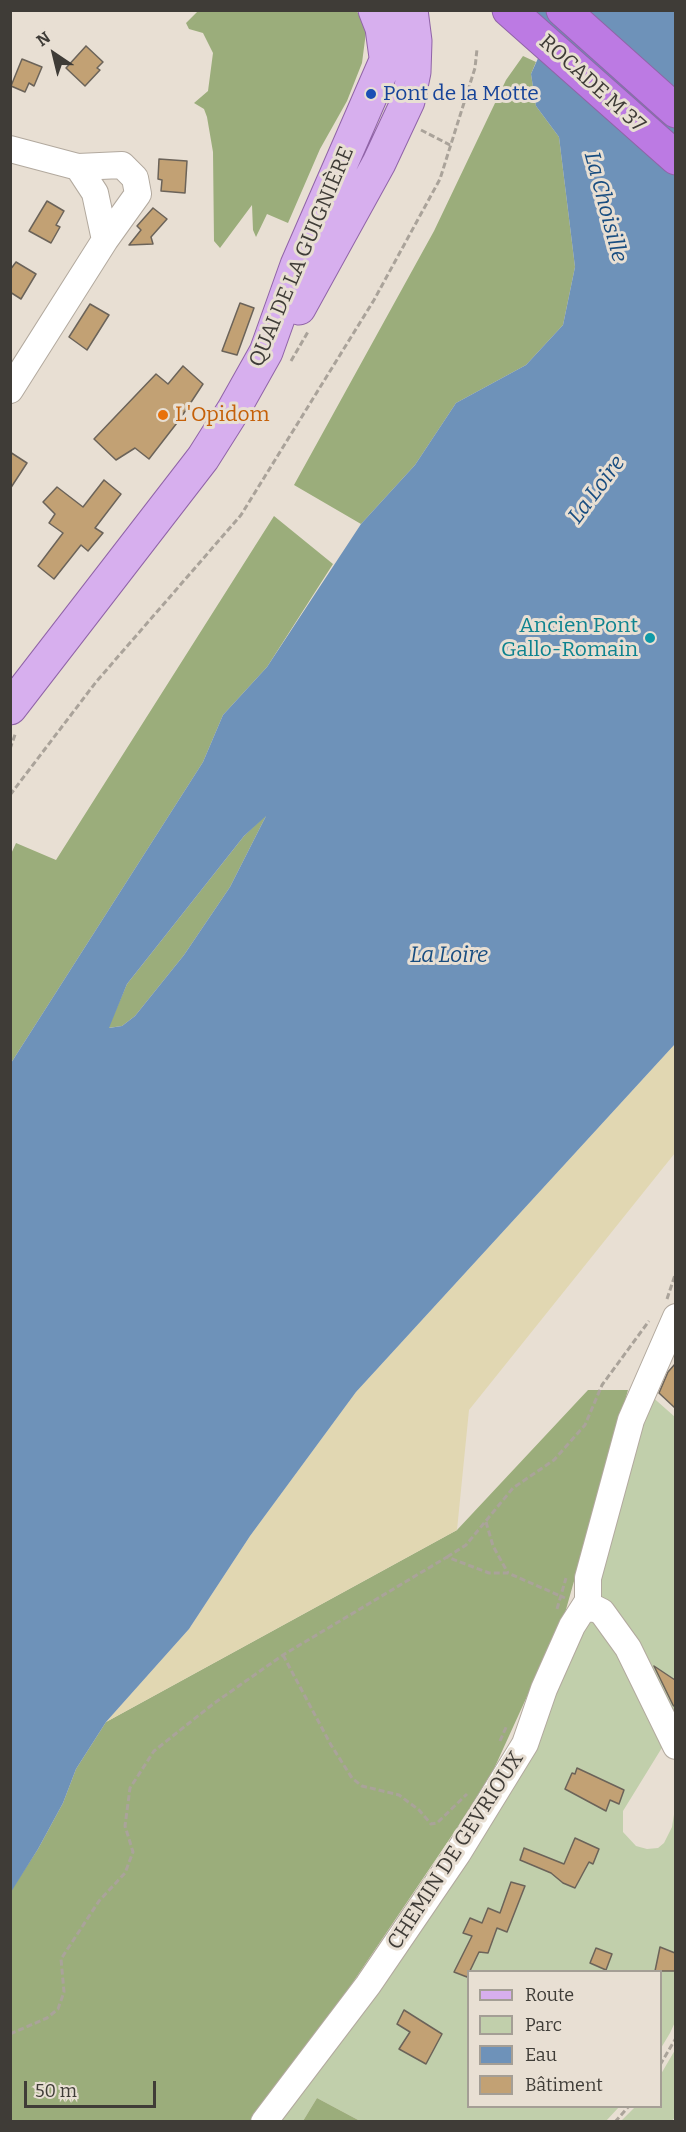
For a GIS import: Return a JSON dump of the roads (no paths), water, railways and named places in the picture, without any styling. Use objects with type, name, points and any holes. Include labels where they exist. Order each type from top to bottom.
[{"type":"highway","name":"ROCADE M 37","points":[[509,10],[675,158]]},
{"type":"highway","name":"ROCADE M 37","points":[[563,10],[675,111]]},
{"type":"main road","points":[[375,10],[386,57]]},
{"type":"main road","points":[[266,352],[288,329],[379,163],[408,101],[414,72],[415,41],[410,10]]},
{"type":"main road","name":"QUAI DE LA GUIGNIÈRE","points":[[14,718],[203,458],[266,352],[297,265],[386,57],[410,10]]},
{"type":"street","points":[[10,149],[78,167],[122,165],[135,178],[138,194],[105,240],[10,390]]},
{"type":"street","points":[[78,167],[95,193],[105,240]]},
{"type":"street","name":"CHEMIN DE GEVRIOUX","points":[[264,2121],[369,1985],[495,1796],[525,1744],[544,1689],[572,1626],[589,1596],[591,1567],[631,1420],[665,1316]]},
{"type":"street","points":[[583,1610],[594,1608],[602,1612],[628,1648],[675,1746]]},
{"type":"water","name":"La Loire","points":[[532,11],[675,11],[675,1044],[356,1392],[250,1536],[189,1629],[106,1722],[76,1769],[63,1803],[11,1892],[11,1063],[203,762],[223,715],[267,667],[361,524],[415,465],[456,403],[526,365],[563,325],[575,267],[559,137],[536,106],[531,74],[543,47]],"holes":[[[266,816],[230,887],[184,955],[135,1016],[122,1026],[109,1028],[127,984],[244,836]]]},
{"type":"place","name":"Pont de la Motte","points":[[371,94]]},
{"type":"place","name":"L'Opidom","points":[[163,415]]},
{"type":"place","name":"Ancien Pont Gallo-Romain","points":[[650,638]]},
{"type":"water label","name":"La Choisille","points":[[605,207]]}]
